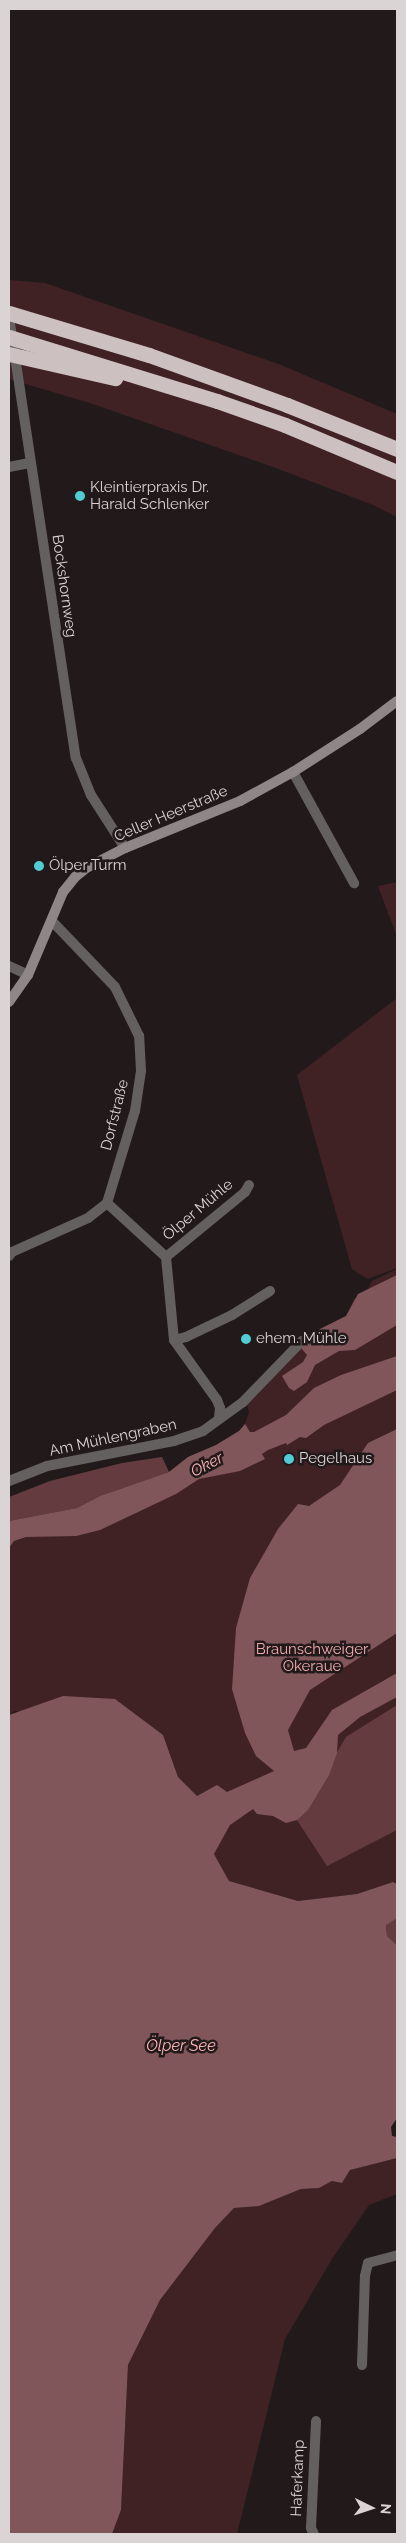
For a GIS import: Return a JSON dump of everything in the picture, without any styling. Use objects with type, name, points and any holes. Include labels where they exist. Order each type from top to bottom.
[{"type":"highway","points":[[9,315],[40,321],[158,358],[287,404],[397,449]]},
{"type":"highway","points":[[9,337],[41,345],[217,401],[285,425],[397,472]]},
{"type":"highway","points":[[9,354],[217,401]]},
{"type":"main road","name":"Celler Heerstraße","points":[[9,1002],[28,975],[63,892],[88,867],[125,848],[240,801],[293,772],[360,729],[397,701]]},
{"type":"street","name":"Bockshornweg","points":[[9,315],[76,758],[91,795],[125,848]]},
{"type":"street","points":[[9,467],[30,463]]},
{"type":"street","points":[[293,772],[354,883]]},
{"type":"street","name":"Dorfstraße","points":[[52,921],[115,987],[139,1036],[142,1054],[137,1098],[107,1203]]},
{"type":"street","points":[[9,966],[28,975]]},
{"type":"street","name":"Ölper Mühle","points":[[166,1257],[245,1192],[249,1184]]},
{"type":"street","points":[[9,1256],[12,1252],[88,1218],[107,1203],[166,1257],[174,1340],[217,1400],[220,1408],[219,1418]]},
{"type":"street","points":[[174,1340],[186,1337],[232,1315],[270,1290]]},
{"type":"street","name":"Am Mühlengraben","points":[[9,1481],[47,1466],[190,1437],[203,1431],[243,1402],[302,1341]]},
{"type":"street","points":[[362,2365],[365,2276],[368,2263],[397,2254]]},
{"type":"street","name":"Haferkamp","points":[[314,2534],[311,2528],[316,2421]]},
{"type":"green space","points":[[9,280],[45,283],[281,365],[397,414],[397,517],[373,505],[276,468],[90,403],[9,379]]},
{"type":"green space","points":[[397,882],[397,937],[378,886]]},
{"type":"green space","points":[[397,998],[397,1268],[368,1279],[352,1269],[297,1075]]},
{"type":"green space","name":"Braunschweiger Okeraue","points":[[397,1269],[397,1884],[393,1882],[357,1894],[298,1901],[229,1881],[214,1854],[230,1825],[216,1786],[197,1796],[178,1777],[163,1735],[15,1711],[9,1715],[9,1521],[169,1472],[188,1457],[216,1445],[239,1431],[245,1424],[249,1412],[247,1404],[307,1341],[320,1329],[346,1316],[354,1299],[368,1289],[372,1281]]},
{"type":"green space","points":[[397,2158],[397,2194],[369,2205],[332,2259],[285,2339],[237,2534],[112,2534],[121,2510],[128,2365],[160,2300],[215,2228],[234,2208],[259,2206],[301,2189],[319,2188],[332,2181],[342,2183],[349,2170]]},
{"type":"shaded area","points":[[162,1457],[169,1472],[100,1496],[77,1508],[9,1521],[9,1497],[50,1481],[122,1463]]},
{"type":"shaded area","points":[[397,1705],[397,1830],[327,1866],[297,1820],[346,1737]]},
{"type":"shaded area","points":[[395,1917],[397,1918],[397,1945],[387,1936],[386,1925]]},
{"type":"water","points":[[397,1275],[397,1325],[355,1350],[339,1351],[315,1365],[307,1382],[294,1391],[289,1388],[282,1376],[303,1362],[307,1355],[301,1348],[320,1329],[346,1316],[358,1294]]},
{"type":"water","name":"Oker","points":[[397,1356],[397,1390],[324,1425],[306,1438],[300,1437],[287,1445],[286,1443],[268,1450],[262,1454],[265,1459],[240,1471],[199,1479],[176,1494],[100,1530],[76,1536],[26,1537],[14,1541],[9,1548],[9,1521],[77,1508],[100,1496],[169,1472],[188,1457],[216,1445],[239,1431],[245,1424],[250,1432],[254,1432],[286,1415],[314,1388],[341,1375]]},
{"type":"water","name":"Ölper See","points":[[397,1429],[397,1633],[310,1690],[288,1730],[294,1751],[306,1748],[332,1710],[397,1673],[397,1697],[360,1717],[338,1735],[337,1753],[329,1775],[308,1810],[297,1820],[286,1823],[273,1816],[257,1814],[253,1809],[230,1825],[214,1854],[229,1881],[298,1901],[357,1894],[393,1882],[397,1884],[397,1918],[386,1925],[387,1936],[397,1945],[397,2118],[391,2127],[392,2136],[397,2137],[397,2158],[350,2170],[342,2183],[332,2181],[319,2188],[301,2189],[259,2206],[234,2208],[215,2228],[160,2300],[128,2365],[121,2510],[112,2534],[9,2534],[9,1715],[63,1696],[115,1699],[163,1735],[178,1777],[197,1796],[217,1785],[227,1792],[274,1771],[256,1756],[245,1733],[232,1689],[236,1628],[250,1578],[278,1529],[298,1504],[309,1506],[340,1485],[368,1443]]},
{"type":"place","name":"Kleintierpraxis Dr. Harald Schlenker","points":[[80,496]]},
{"type":"place","name":"Ölper Turm","points":[[39,866]]},
{"type":"place","name":"ehem. Mühle","points":[[246,1339]]},
{"type":"place","name":"Pegelhaus","points":[[289,1459]]}]
